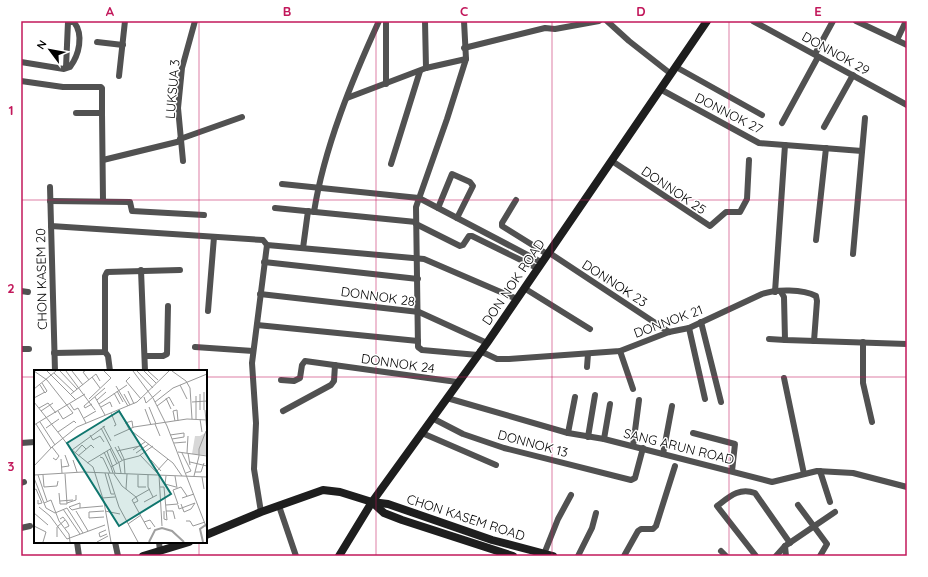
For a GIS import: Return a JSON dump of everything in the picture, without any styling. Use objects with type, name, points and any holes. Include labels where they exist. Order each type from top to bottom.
[{"type":"main road","name":"DON NOK ROAD","points":[[339,556],[372,502],[487,343],[547,253],[612,161],[707,21]]},
{"type":"main road","name":"CHON KASEM ROAD","points":[[207,535],[261,512],[323,490],[340,492],[372,502],[388,504],[492,540],[553,556]]},
{"type":"main road","name":"CHON KASEM ROAD","points":[[372,502],[384,513],[402,520],[513,556]]},
{"type":"main road","points":[[143,556],[186,543]]},
{"type":"street","points":[[119,76],[125,21]]},
{"type":"street","name":"LUKSUA 3","points":[[183,161],[178,108],[182,68],[195,21]]},
{"type":"street","points":[[303,248],[318,186],[347,98],[379,21]]},
{"type":"street","points":[[386,21],[386,84]]},
{"type":"street","points":[[391,164],[423,70],[425,21]]},
{"type":"street","points":[[464,21],[464,48],[466,59],[447,119],[416,206],[419,312],[418,347],[422,350],[479,353]]},
{"type":"street","points":[[464,48],[545,28],[555,29],[599,21]]},
{"type":"street","points":[[607,21],[629,41],[673,70],[762,115]]},
{"type":"street","name":"DONNOK 29","points":[[753,21],[907,105]]},
{"type":"street","points":[[782,123],[833,21]]},
{"type":"street","points":[[856,21],[907,45]]},
{"type":"street","points":[[897,40],[906,21]]},
{"type":"street","points":[[21,62],[66,68],[71,66],[79,47],[78,32],[74,22],[68,22],[66,68]]},
{"type":"street","points":[[97,42],[123,44]]},
{"type":"street","points":[[347,98],[423,70],[466,59]]},
{"type":"street","points":[[824,127],[853,75]]},
{"type":"street","points":[[21,81],[63,87],[102,88],[103,201]]},
{"type":"street","name":"DONNOK 27","points":[[660,90],[759,143],[862,151]]},
{"type":"street","points":[[76,113],[102,114]]},
{"type":"street","points":[[102,160],[180,140],[242,118]]},
{"type":"street","points":[[853,254],[865,118]]},
{"type":"street","points":[[785,145],[778,292],[784,296],[786,340]]},
{"type":"street","points":[[816,240],[826,148]]},
{"type":"street","name":"DONNOK 25","points":[[612,161],[710,226],[726,212],[740,212],[747,199],[749,160]]},
{"type":"street","points":[[438,208],[452,174],[470,182],[473,186],[458,218]]},
{"type":"street","points":[[282,184],[318,186],[419,198],[458,218],[539,265]]},
{"type":"street","name":"CHON KASEM 20","points":[[50,187],[55,370]]},
{"type":"street","name":"DONNOK 23","points":[[516,200],[502,223],[502,226],[547,253],[669,332]]},
{"type":"street","points":[[50,201],[130,202],[132,211],[204,215]]},
{"type":"street","points":[[275,208],[416,223],[462,246],[469,236],[472,236],[539,265]]},
{"type":"street","points":[[51,226],[263,240],[266,244],[418,260],[424,259],[516,299]]},
{"type":"street","points":[[208,312],[214,237]]},
{"type":"street","points":[[261,512],[254,469],[256,423],[252,363],[266,244]]},
{"type":"street","points":[[264,262],[418,279]]},
{"type":"street","points":[[141,270],[145,370]]},
{"type":"street","points":[[110,370],[108,356],[105,352],[105,276],[107,272],[180,270]]},
{"type":"street","points":[[524,288],[590,329]]},
{"type":"street","points":[[21,291],[28,292]]},
{"type":"street","name":"DONNOK 21","points":[[479,353],[501,359],[620,351],[669,332],[689,328],[762,294],[778,292],[811,294],[816,296],[817,301],[814,341]]},
{"type":"street","name":"DONNOK 28","points":[[260,294],[419,312],[487,343]]},
{"type":"street","points":[[145,356],[163,356],[166,354],[168,306]]},
{"type":"street","points":[[701,322],[721,402]]},
{"type":"street","points":[[257,325],[418,341]]},
{"type":"street","points":[[689,328],[705,399]]},
{"type":"street","points":[[769,340],[907,344]]},
{"type":"street","points":[[863,342],[862,382],[872,422]]},
{"type":"street","points":[[195,347],[253,351]]},
{"type":"street","points":[[21,349],[29,349]]},
{"type":"street","points":[[620,351],[632,390]]},
{"type":"street","points":[[54,353],[105,352]]},
{"type":"street","points":[[587,367],[588,354]]},
{"type":"street","name":"DONNOK 24","points":[[281,380],[294,381],[300,378],[302,366],[305,361],[458,382]]},
{"type":"street","points":[[283,411],[331,385],[334,381],[335,365]]},
{"type":"street","points":[[784,378],[804,474]]},
{"type":"street","points":[[588,437],[595,395]]},
{"type":"street","points":[[568,433],[575,397]]},
{"type":"street","name":"SANG ARUN ROAD","points":[[447,398],[568,433],[588,437],[604,438],[772,482],[820,471],[853,473],[907,487]]},
{"type":"street","points":[[633,446],[639,400]]},
{"type":"street","points":[[604,438],[610,404]]},
{"type":"street","points":[[664,454],[672,406]]},
{"type":"street","name":"DONNOK 13","points":[[432,418],[463,434],[504,448],[631,480],[635,478],[643,448]]},
{"type":"street","points":[[422,433],[496,466]]},
{"type":"street","points":[[693,433],[735,444],[732,471]]},
{"type":"street","points":[[21,443],[34,442]]},
{"type":"street","points":[[624,556],[638,531],[641,529],[653,529],[656,526],[675,466]]},
{"type":"street","points":[[820,471],[830,502]]},
{"type":"street","points":[[756,556],[717,506],[738,491],[749,491],[755,493],[787,544],[786,556]]},
{"type":"street","points":[[544,554],[558,519],[571,495]]},
{"type":"street","points":[[798,505],[827,544],[820,556]]},
{"type":"street","points":[[279,506],[296,556]]},
{"type":"street","points":[[776,556],[787,544],[835,512]]},
{"type":"street","points":[[578,556],[592,528],[596,513]]},
{"type":"street","points":[[21,528],[30,526]]},
{"type":"street","points":[[77,543],[79,556]]},
{"type":"street","points":[[115,543],[118,556]]},
{"type":"street","points":[[156,553],[159,543]]}]
